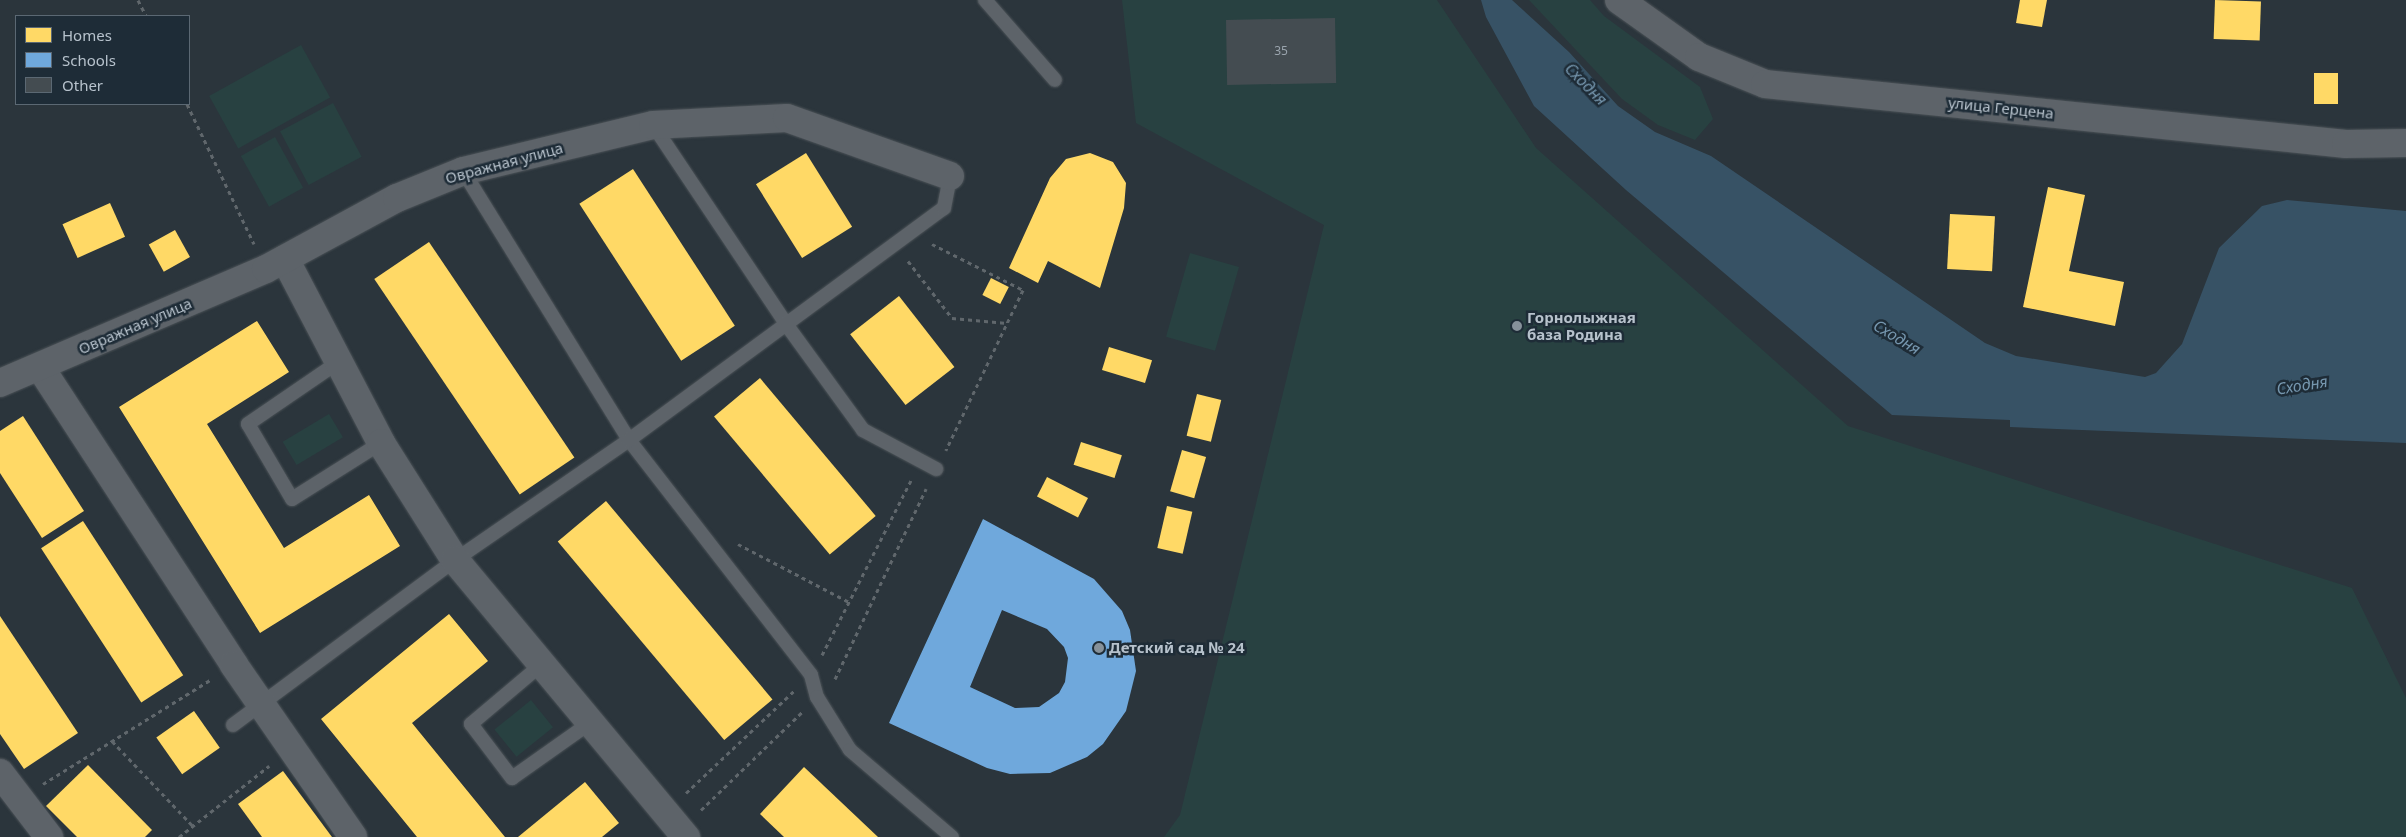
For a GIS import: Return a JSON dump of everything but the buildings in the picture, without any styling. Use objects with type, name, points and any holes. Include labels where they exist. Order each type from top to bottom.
[{"type":"street","name":"улица Герцена","points":[[1619,0],[1699,57],[1765,84],[2346,144],[2406,143]]},
{"type":"street","name":"Овражная улица","points":[[0,383],[275,264],[397,198],[463,171],[653,125],[787,118],[950,176]]},
{"type":"street","points":[[275,264],[338,364],[381,443],[455,560],[683,834]]},
{"type":"street","points":[[40,367],[234,665],[293,747],[353,837]]},
{"type":"street","points":[[0,773],[18,800],[49,837]]},
{"type":"lane","points":[[985,0],[1055,80]]},
{"type":"lane","points":[[653,125],[786,324],[863,430],[936,469]]},
{"type":"lane","points":[[463,171],[629,440],[812,675],[817,697],[850,750],[952,837]]},
{"type":"lane","points":[[233,725],[455,560],[629,440],[944,208],[950,176]]},
{"type":"lane","points":[[338,364],[248,424],[292,499],[381,443]]},
{"type":"lane","points":[[542,664],[471,724],[512,778],[591,722]]},
{"type":"path","points":[[138,0],[146,15]]},
{"type":"path","points":[[188,105],[275,264]]},
{"type":"path","points":[[683,834],[835,680],[1023,290],[911,233]]},
{"type":"path","points":[[895,244],[952,318],[1007,323]]},
{"type":"path","points":[[730,540],[849,602]]},
{"type":"path","points":[[18,800],[234,665]]},
{"type":"path","points":[[112,741],[193,826]]},
{"type":"path","points":[[179,837],[293,747]]},
{"type":"green space","name":"Горнолыжная база Родина","points":[[1122,0],[1437,0],[1536,148],[1848,426],[2352,588],[2406,698],[2406,837],[1164,837],[1180,815],[1324,225],[1136,123]]},
{"type":"green space","points":[[1529,0],[1590,0],[1604,16],[1700,87],[1713,119],[1695,140],[1658,125],[1622,99]]},
{"type":"green space","points":[[301,45],[330,97],[238,148],[209,96]]},
{"type":"green space","points":[[333,103],[362,157],[309,185],[280,131]]},
{"type":"green space","points":[[275,137],[303,188],[269,207],[241,156]]},
{"type":"green space","points":[[1190,253],[1239,267],[1215,351],[1166,337]]},
{"type":"green space","points":[[329,414],[343,437],[297,465],[283,442]]},
{"type":"green space","points":[[531,700],[553,727],[517,757],[494,730]]},
{"type":"water","name":"Сходня","points":[[1481,0],[1512,0],[1569,52],[1618,106],[1655,132],[1711,156],[1985,343],[2016,356],[2145,377],[2156,373],[2182,344],[2219,248],[2262,206],[2287,200],[2406,211],[2406,443],[2010,427],[2010,420],[1892,415],[1626,190],[1534,106],[1486,17]]},
{"type":"place","name":"Горнолыжная база Родина","points":[[1517,326]]},
{"type":"place","name":"Детский сад № 24","points":[[1099,648]]}]
